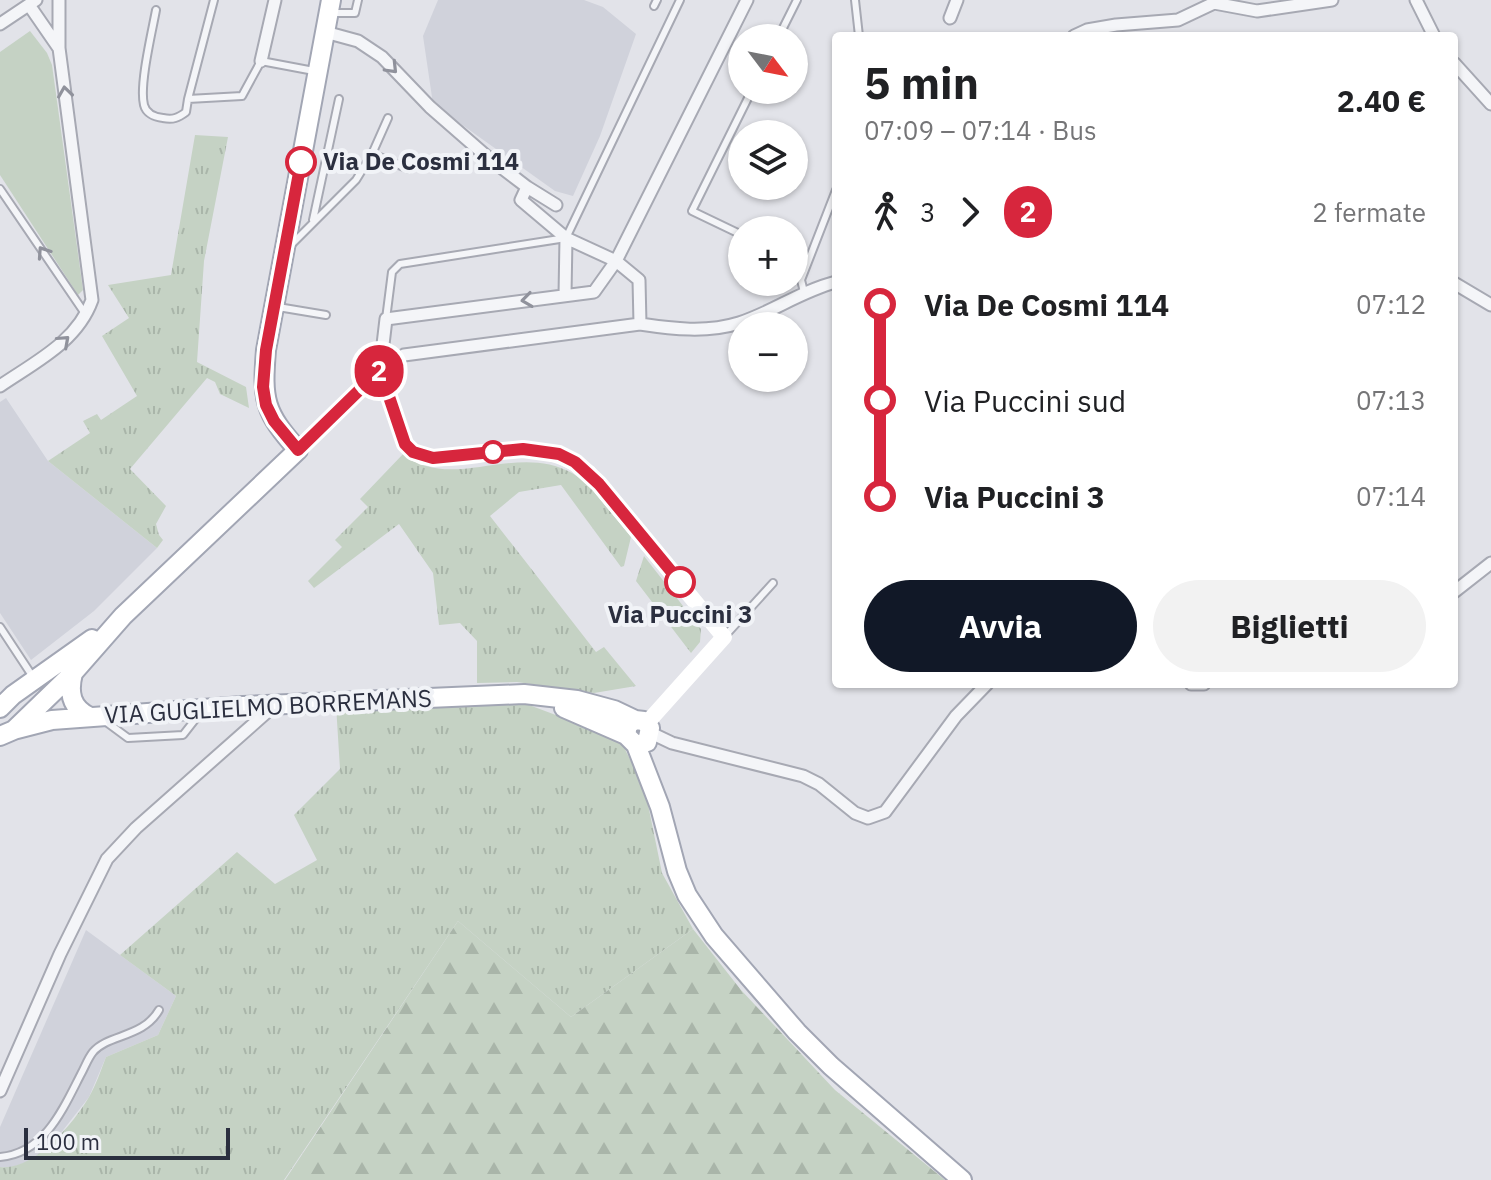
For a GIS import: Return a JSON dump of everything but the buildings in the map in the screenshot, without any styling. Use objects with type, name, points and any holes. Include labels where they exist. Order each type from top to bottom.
[{"type":"main road","points":[[298,450],[274,421],[266,405],[263,387],[326,10]]},
{"type":"main road","points":[[52,720],[41,715],[36,708],[33,702],[35,691],[68,667],[123,616],[380,370],[405,444],[423,457],[539,449],[559,454],[589,473],[724,637],[641,732],[662,785],[660,807],[677,871],[687,895],[714,936],[797,1032],[831,1066],[962,1180]]},
{"type":"main road","points":[[0,708],[35,679],[68,667]]},
{"type":"main road","points":[[68,667],[73,701],[80,712],[94,717]]},
{"type":"main road","name":"VIA GUGLIELMO BORREMANS","points":[[7,733],[52,720],[276,704],[524,694],[641,732]]},
{"type":"main road","points":[[7,733],[36,708]]},
{"type":"street","points":[[1,383],[60,346],[86,315],[92,300],[59,48],[59,0]]},
{"type":"street","points":[[261,61],[275,0]]},
{"type":"street","points":[[380,370],[386,319],[594,292],[616,261],[747,0]]},
{"type":"street","points":[[950,18],[957,0]]},
{"type":"street","points":[[1083,32],[1116,25],[1178,20],[1214,3],[1257,11],[1332,0]]},
{"type":"street","points":[[1416,0],[1432,32]]},
{"type":"street","points":[[0,24],[32,2],[59,48]]},
{"type":"street","points":[[326,10],[358,41],[382,57],[430,107],[485,155],[556,205]]},
{"type":"street","points":[[1458,67],[1491,104]]},
{"type":"street","points":[[527,187],[521,200],[566,238],[616,261],[639,280],[640,324]]},
{"type":"street","points":[[565,295],[566,238]]},
{"type":"street","points":[[808,285],[832,282]]},
{"type":"street","points":[[1458,285],[1491,305]]},
{"type":"street","points":[[380,370],[404,355],[640,324],[679,330],[725,327],[742,322],[785,296]]},
{"type":"street","points":[[1458,589],[1491,563]]},
{"type":"street","points":[[641,732],[672,743],[803,776],[819,784],[855,813],[873,817],[890,807],[956,716],[983,688]]},
{"type":"street","points":[[0,1091],[107,859],[136,828],[276,704]]},
{"type":"lane","points":[[156,10],[143,90],[144,106],[148,113],[157,118],[178,118],[186,112],[214,0]]},
{"type":"lane","points":[[326,10],[355,13],[358,0]]},
{"type":"lane","points":[[386,319],[392,272],[400,264],[566,238],[680,0]]},
{"type":"lane","points":[[785,24],[797,0]]},
{"type":"lane","points":[[855,0],[859,32]]},
{"type":"lane","points":[[188,99],[242,96],[261,61],[317,72]]},
{"type":"lane","points":[[312,224],[339,99]]},
{"type":"lane","points":[[728,228],[692,211],[745,104]]},
{"type":"lane","points":[[284,252],[356,180],[388,118]]},
{"type":"lane","points":[[372,154],[409,169]]},
{"type":"lane","points":[[0,189],[86,315]]},
{"type":"lane","points":[[808,269],[832,201]]},
{"type":"lane","points":[[274,307],[326,315]]},
{"type":"lane","points":[[724,637],[773,583]]},
{"type":"lane","points":[[0,627],[35,679]]},
{"type":"lane","points":[[0,1157],[15,1156],[27,1150],[57,1121],[94,1051],[152,1023],[159,1010]]},
{"type":"shaded area","points":[[438,0],[584,0],[603,7],[636,34],[600,136],[573,196],[555,191],[433,104],[423,36]]},
{"type":"shaded area","points":[[6,398],[48,461],[157,548],[94,611],[31,660],[0,613],[0,402]]},
{"type":"shaded area","points":[[86,930],[176,996],[158,1035],[106,1057],[89,1097],[57,1138],[31,1161],[9,1168],[0,1167],[0,1127]]},
{"type":"green space","points":[[30,31],[52,65],[83,290],[78,295],[0,175],[0,52]]},
{"type":"green space","points":[[195,135],[228,137],[204,261],[197,362],[246,387],[249,408],[220,394],[215,382],[207,378],[130,469],[166,506],[156,524],[163,540],[157,548],[48,461],[90,433],[83,421],[97,414],[101,420],[137,396],[102,336],[129,318],[108,285],[171,275]]},
{"type":"green space","points":[[404,453],[422,464],[441,469],[528,462],[550,465],[572,473],[597,494],[631,537],[624,566],[621,567],[561,485],[519,492],[490,516],[596,652],[604,647],[636,686],[594,693],[517,682],[477,683],[477,641],[460,623],[439,625],[433,573],[399,524],[314,588],[308,581],[342,547],[335,540],[368,507],[360,499]]},
{"type":"green space","points":[[644,556],[701,629],[700,642],[691,653],[636,581]]},
{"type":"green space","points":[[521,702],[620,739],[645,790],[662,873],[693,929],[571,1017],[458,921],[284,1180],[0,1180],[0,1167],[26,1162],[63,1132],[89,1097],[106,1057],[158,1035],[176,996],[120,955],[237,852],[275,884],[317,860],[294,815],[340,769],[336,705]]},
{"type":"green space","points":[[458,921],[571,1017],[693,929],[741,990],[835,1090],[945,1180],[285,1180]]},
{"type":"bus line","name":"2","points":[[301,162],[266,350],[263,387],[266,405],[283,434],[298,450],[380,370],[405,444],[413,452],[433,458],[523,449],[559,454],[589,473],[680,582]]},
{"type":"place","name":"Via De Cosmi 114","points":[[301,162]]},
{"type":"place","name":"Via Puccini 3","points":[[680,582]]}]
